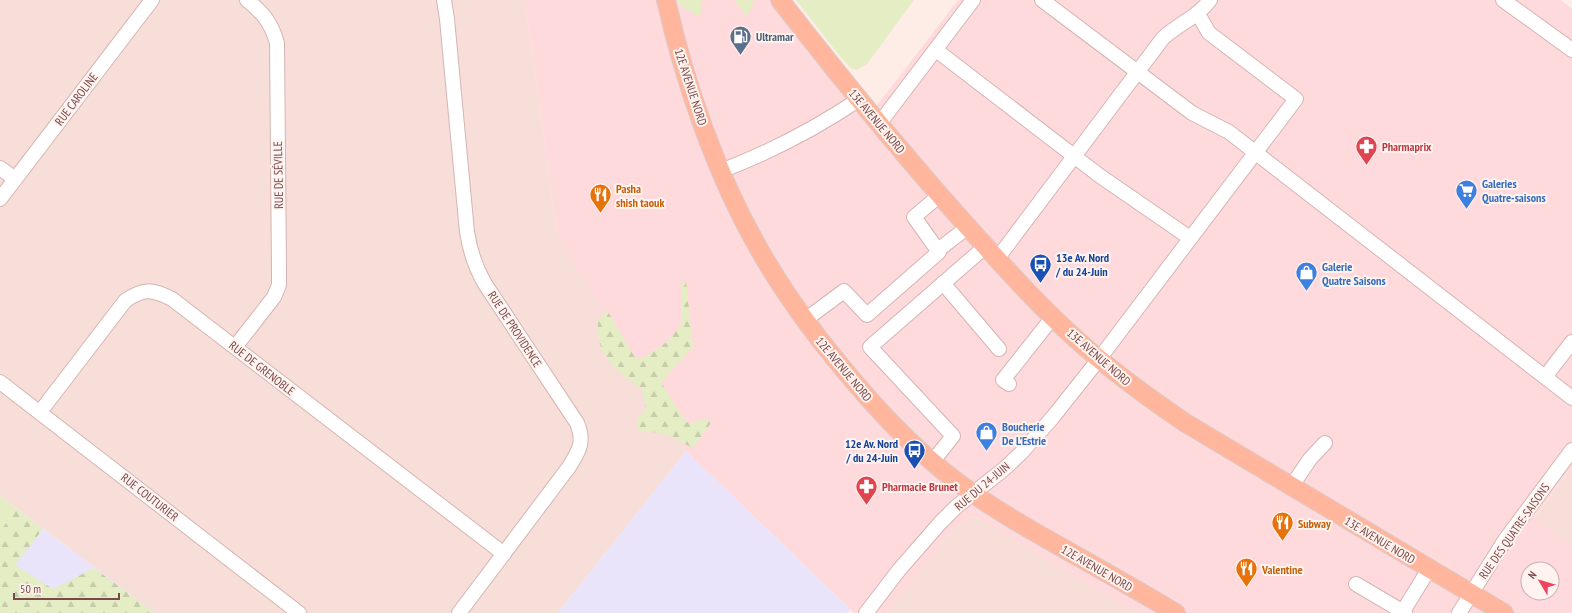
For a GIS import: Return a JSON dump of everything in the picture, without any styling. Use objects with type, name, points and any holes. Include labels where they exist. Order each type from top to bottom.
[{"type":"main road","name":"12E AVENUE NORD","points":[[666,0],[695,104],[721,171],[738,208],[760,251],[805,320],[834,359],[867,397],[910,441],[973,494],[1040,535],[1176,613]]},
{"type":"main road","name":"13E AVENUE NORD","points":[[780,0],[858,100],[968,227],[1053,317],[1099,359],[1141,393],[1178,418],[1291,487],[1504,613]]},
{"type":"street","name":"RUE CAROLINE","points":[[0,199],[152,0]]},
{"type":"street","name":"RUE DE SÉVILLE","points":[[235,347],[274,297],[279,285],[277,43],[267,18],[247,0]]},
{"type":"street","name":"RUE DE PROVIDENCE","points":[[444,0],[466,232],[473,260],[477,272],[577,423],[582,434],[580,446],[569,467],[459,613]]},
{"type":"street","points":[[880,124],[973,0]]},
{"type":"street","points":[[1042,0],[1192,113],[1229,132],[1572,398]]},
{"type":"street","points":[[933,461],[953,436],[870,347],[943,283],[992,252],[1075,156],[1138,73],[1162,38],[1173,29],[1198,14],[1210,0]]},
{"type":"street","points":[[1503,0],[1572,50]]},
{"type":"street","name":"RUE DU 24-JUIN","points":[[866,613],[923,542],[956,507],[1004,469],[1035,438],[1099,359],[1296,99],[1208,32],[1198,14]]},
{"type":"street","points":[[936,50],[1100,176],[1190,238]]},
{"type":"street","points":[[721,171],[753,158],[815,128],[858,100]]},
{"type":"street","points":[[0,168],[15,179]]},
{"type":"street","points":[[938,250],[914,217],[940,195]]},
{"type":"street","points":[[805,320],[844,290],[867,315],[939,252],[938,250],[968,227]]},
{"type":"street","points":[[943,283],[999,349]]},
{"type":"street","name":"RUE DE GRENOBLE","points":[[40,412],[125,301],[136,293],[146,291],[156,292],[172,299],[504,554]]},
{"type":"street","points":[[1009,384],[1003,380],[1053,317]]},
{"type":"street","points":[[1545,377],[1572,342]]},
{"type":"street","name":"RUE COUTURIER","points":[[0,382],[299,613]]},
{"type":"street","points":[[1291,487],[1310,459],[1325,443]]},
{"type":"street","name":"RUE DES QUATRE-SAISONS","points":[[1459,613],[1505,540],[1572,450]]},
{"type":"street","points":[[1356,584],[1403,613],[1429,569]]},
{"type":"shaded area","points":[[0,0],[525,0],[557,234],[686,451],[558,613],[155,613],[0,496]]},
{"type":"shaded area","points":[[525,0],[780,0],[875,108],[958,0],[1561,0],[1572,9],[1572,467],[1534,518],[1572,546],[1572,613],[1138,613],[1081,581],[976,517],[968,518],[948,535],[887,613],[854,613],[686,451],[557,234]]},
{"type":"shaded area","points":[[686,451],[850,609],[847,613],[558,613]]},
{"type":"shaded area","points":[[1572,467],[1572,546],[1534,519]]},
{"type":"shaded area","points":[[17,509],[155,613],[0,613],[0,531]]},
{"type":"shaded area","points":[[976,517],[1081,581],[1138,613],[887,613],[948,535],[968,518]]},
{"type":"green space","points":[[678,0],[702,0],[700,17],[679,5]]},
{"type":"green space","points":[[734,0],[753,0],[754,2],[747,16]]},
{"type":"green space","points":[[796,0],[914,0],[867,64],[857,70],[851,68],[839,55]]},
{"type":"green space","points":[[681,281],[686,282],[693,347],[664,379],[662,384],[686,422],[692,423],[706,418],[711,423],[693,448],[665,434],[637,430],[637,420],[646,408],[642,389],[622,374],[605,356],[598,333],[598,321],[607,310],[634,356],[639,360],[667,342],[681,325]]},
{"type":"green space","points":[[0,496],[17,509],[0,531]]},
{"type":"green space","points":[[17,509],[43,529],[15,565],[53,589],[94,568],[155,613],[0,613],[0,531]]},
{"type":"place","name":"Ultramar","points":[[741,56]]},
{"type":"place","name":"Pharmaprix","points":[[1367,166]]},
{"type":"place","name":"Galeries Quatre-saisons","points":[[1466,210]]},
{"type":"place","name":"Pasha shish taouk","points":[[601,214]]},
{"type":"place","name":"13e Av. Nord / du 24-Juin","points":[[1041,284]]},
{"type":"place","name":"Galerie Quatre Saisons","points":[[1306,292]]},
{"type":"place","name":"Boucherie De L’Estrie","points":[[986,452]]},
{"type":"place","name":"12e Av. Nord / du 24-Juin","points":[[914,470]]},
{"type":"place","name":"Pharmacie Brunet","points":[[867,506]]},
{"type":"place","name":"Subway","points":[[1283,542]]},
{"type":"place","name":"Valentine","points":[[1246,588]]}]
